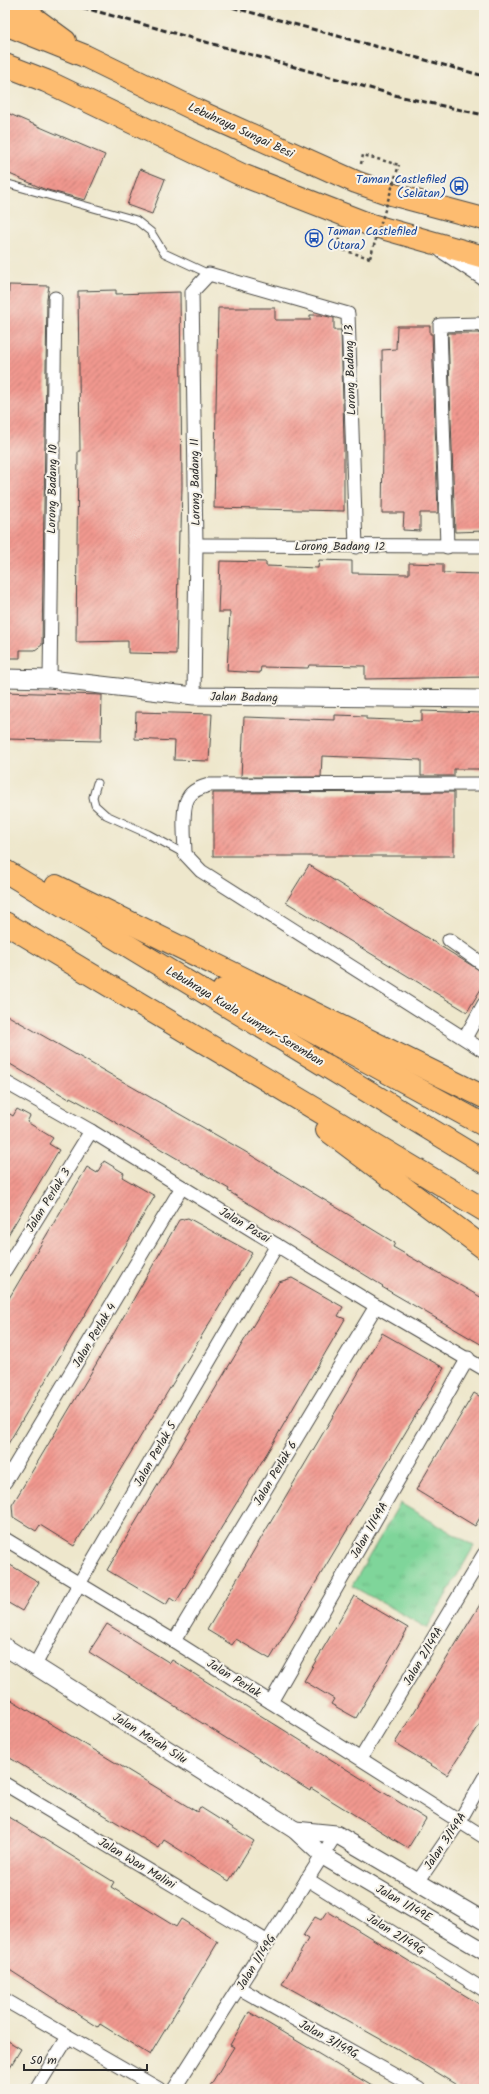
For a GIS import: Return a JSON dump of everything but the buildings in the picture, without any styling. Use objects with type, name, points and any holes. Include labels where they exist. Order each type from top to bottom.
[{"type":"highway","points":[[16,5],[31,14],[85,56]]},
{"type":"highway","name":"Lebuhraya Sungai Besi","points":[[5,24],[85,56],[198,111],[356,182],[387,193],[484,219]]},
{"type":"highway","points":[[5,65],[46,81],[242,175],[346,215],[435,244],[484,257]]},
{"type":"highway","points":[[5,865],[27,872],[484,1097]]},
{"type":"highway","name":"Lebuhraya Kuala Lumpur–Seremban","points":[[5,871],[484,1162]]},
{"type":"highway","points":[[5,923],[484,1210]]},
{"type":"highway","points":[[144,955],[286,1017],[484,1125]]},
{"type":"highway","points":[[230,1057],[484,1248]]},
{"type":"street","points":[[435,244],[484,277]]},
{"type":"street","name":"Lorong Badang 11","points":[[194,696],[196,545],[192,292],[209,274]]},
{"type":"street","name":"Lorong Badang 13","points":[[209,274],[348,314],[356,547]]},
{"type":"street","name":"Lorong Badang 10","points":[[50,679],[55,298]]},
{"type":"street","points":[[447,547],[440,325],[481,324],[484,326]]},
{"type":"street","name":"Lorong Badang 12","points":[[196,545],[356,547],[484,546]]},
{"type":"street","name":"Jalan Badang","points":[[5,678],[50,679],[194,696],[484,699]]},
{"type":"street","points":[[484,784],[209,785],[198,789],[188,797],[184,809],[185,854],[201,871],[484,1051]]},
{"type":"street","points":[[449,940],[484,965]]},
{"type":"street","points":[[465,1038],[484,1004]]},
{"type":"street","name":"Jalan Pasai","points":[[5,1082],[91,1131],[376,1306],[468,1358],[484,1369]]},
{"type":"street","name":"Jalan Perlak 3","points":[[5,1270],[91,1131]]},
{"type":"street","name":"Jalan Perlak 4","points":[[5,1482],[182,1187]]},
{"type":"street","name":"Jalan Perlak 5","points":[[35,1665],[79,1584],[277,1245]]},
{"type":"street","name":"Jalan Perlak 6","points":[[174,1641],[376,1306]]},
{"type":"street","name":"Jalan 1/149A","points":[[271,1702],[468,1358]]},
{"type":"street","name":"Jalan Perlak","points":[[5,1540],[174,1641],[484,1837]]},
{"type":"street","name":"Jalan 2/149A","points":[[361,1758],[484,1554]]},
{"type":"street","name":"Jalan Merah Silu","points":[[5,1647],[295,1830],[323,1856]]},
{"type":"street","name":"Jalan 3/149A","points":[[417,1883],[459,1822],[484,1778]]},
{"type":"street","name":"Jalan Wan Malini","points":[[5,1784],[268,1942]]},
{"type":"street","name":"Jalan Merah Silu","points":[[295,1830],[336,1834]]},
{"type":"street","name":"Jalan 1/149G","points":[[174,2089],[240,1988],[336,1834]]},
{"type":"street","name":"Jalan 1/149E","points":[[336,1834],[484,1921]]},
{"type":"street","name":"Jalan 1/149E","points":[[323,1856],[484,1950]]},
{"type":"street","name":"Jalan 2/149G","points":[[307,1879],[484,1990]]},
{"type":"street","name":"Jalan 3/149G","points":[[240,1988],[414,2088]]},
{"type":"street","points":[[5,2000],[160,2089]]},
{"type":"street","points":[[36,2089],[68,2037]]},
{"type":"lane","points":[[5,183],[136,220],[151,232],[164,254],[209,274]]},
{"type":"lane","points":[[97,783],[93,797],[95,805],[106,815],[148,834],[185,854]]},
{"type":"path","points":[[346,215],[336,248],[370,258],[399,165],[363,155],[356,182]]},
{"type":"green space","points":[[400,1503],[474,1546],[427,1628],[352,1586]]},
{"type":"railway","points":[[74,5],[398,96],[484,115]]},
{"type":"railway","points":[[224,5],[484,76]]},
{"type":"place","name":"Taman Castlefiled (Selatan)","points":[[459,186]]},
{"type":"place","name":"Taman Castlefiled (Utara)","points":[[314,238]]}]
